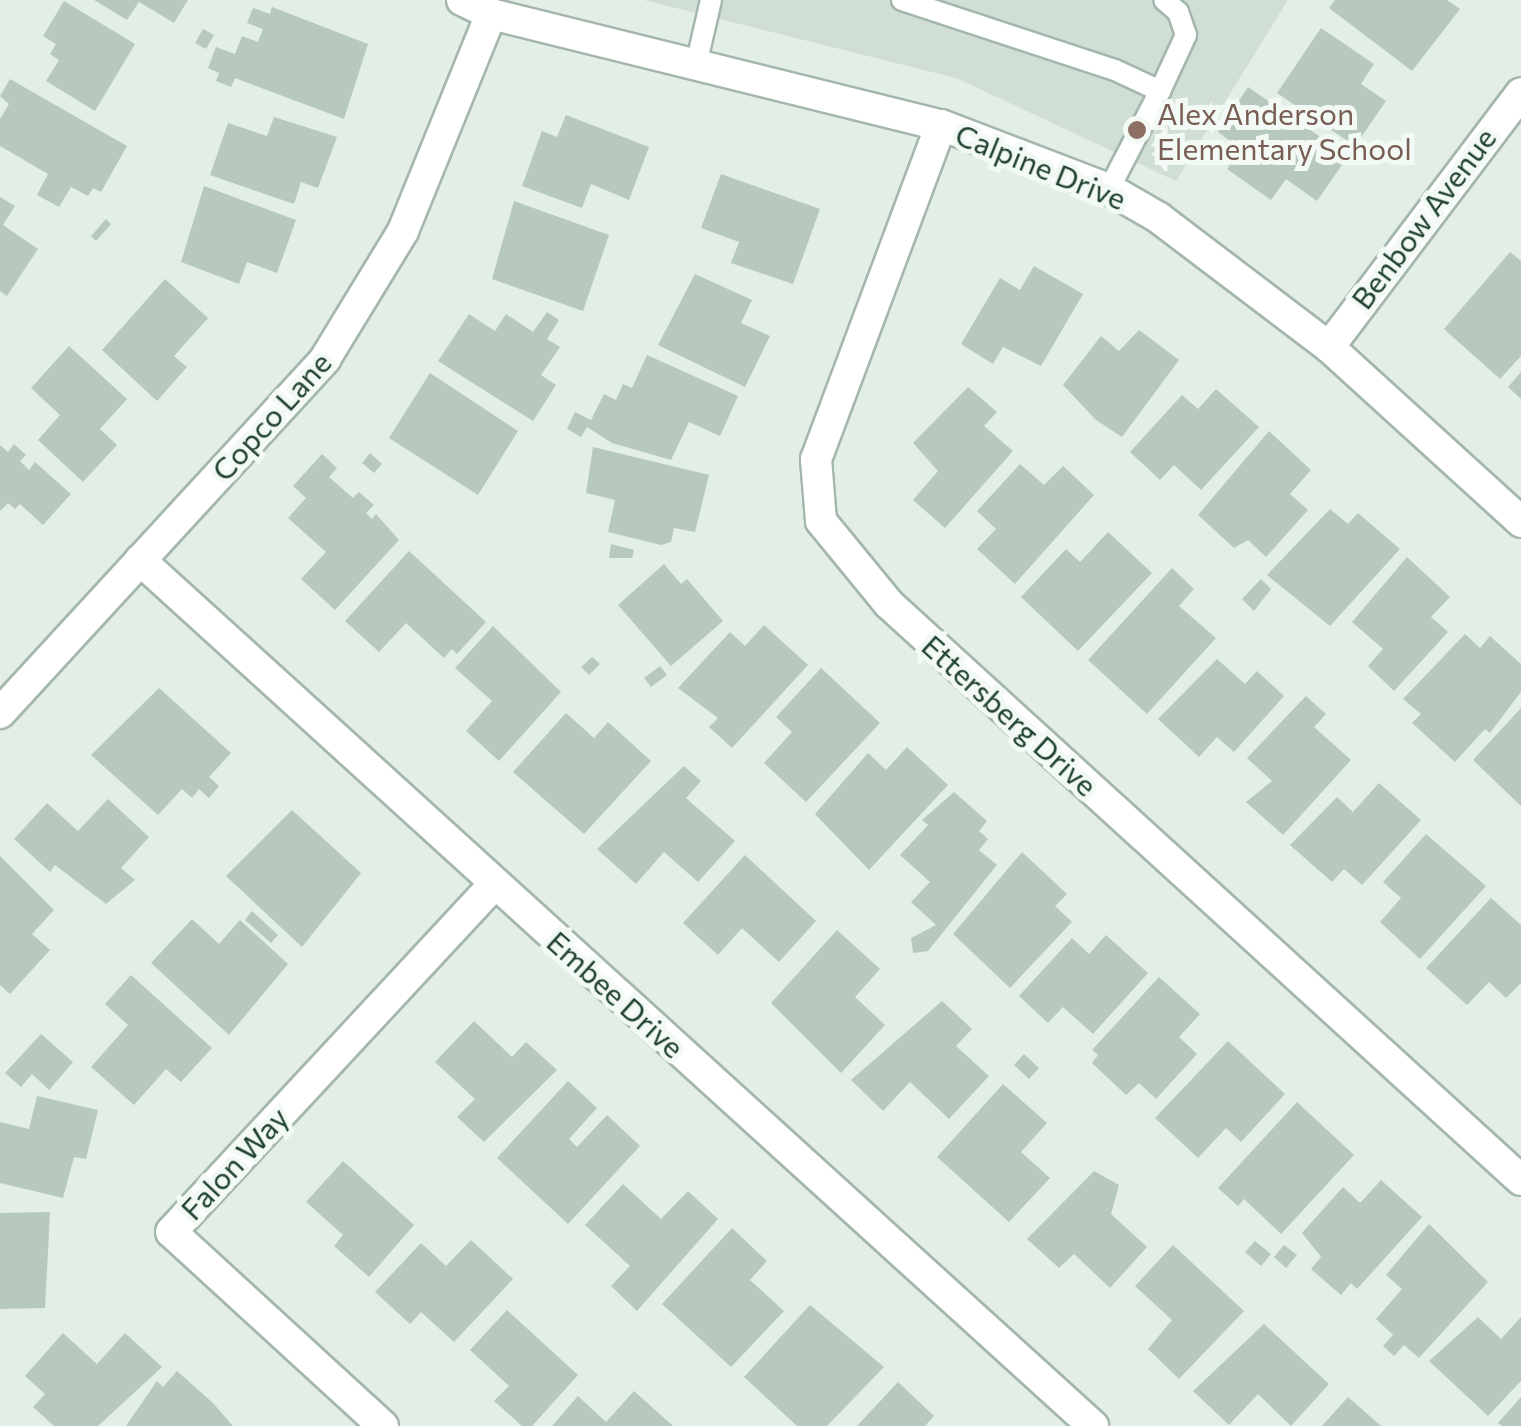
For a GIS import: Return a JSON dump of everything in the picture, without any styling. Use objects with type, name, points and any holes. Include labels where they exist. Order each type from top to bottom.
[{"type":"street","name":"Calpine Drive","points":[[462,0],[491,14],[942,126],[1109,189],[1159,218],[1329,346],[1521,522]]},
{"type":"street","name":"Copco Lane","points":[[0,713],[325,359],[403,231],[491,14]]},
{"type":"street","name":"Benbow Avenue","points":[[1329,346],[1521,93]]},
{"type":"street","name":"Ettersberg Drive","points":[[942,126],[816,459],[821,521],[889,604],[1521,1180]]},
{"type":"street","name":"Embee Drive","points":[[140,560],[1092,1426]]},
{"type":"street","name":"Falon Way","points":[[383,1426],[171,1232],[494,884]]},
{"type":"lane","points":[[696,65],[711,0]]},
{"type":"lane","points":[[902,0],[1115,70],[1160,91]]},
{"type":"lane","points":[[1109,189],[1186,36],[1178,12],[1164,0]]},
{"type":"shaded area","name":"Alex Anderson Elementary School","points":[[644,0],[1288,0],[1176,181],[956,78]]},
{"type":"building","points":[[94,0],[188,0],[174,23],[139,2],[127,20]]},
{"type":"building","points":[[1335,0],[1447,0],[1460,9],[1412,71],[1329,8]]},
{"type":"building","points":[[64,1],[135,44],[95,111],[46,81],[59,60],[50,54],[56,44],[43,36]]},
{"type":"building","points":[[272,7],[368,44],[344,119],[235,78],[231,87],[216,81],[219,73],[208,68],[216,47],[235,54],[242,36],[258,42],[263,29],[247,23],[253,8],[270,14]]},
{"type":"building","points":[[1321,28],[1374,64],[1361,84],[1386,101],[1355,146],[1277,93]]},
{"type":"building","points":[[203,29],[214,35],[206,49],[195,43]]},
{"type":"building","points":[[10,79],[127,146],[101,192],[93,188],[88,196],[71,187],[59,207],[37,195],[48,174],[0,146],[0,119],[9,104],[0,96]]},
{"type":"building","points":[[1248,87],[1348,156],[1317,201],[1286,179],[1271,200],[1227,169],[1241,149],[1218,132]]},
{"type":"building","points":[[566,115],[649,147],[629,200],[591,184],[582,208],[522,186],[542,131],[557,137]]},
{"type":"building","points":[[274,117],[337,137],[318,188],[301,182],[294,204],[210,175],[228,123],[267,136]]},
{"type":"building","points":[[721,174],[820,209],[793,284],[731,263],[739,242],[701,228]]},
{"type":"building","points":[[204,186],[296,220],[277,273],[247,262],[239,284],[181,262]]},
{"type":"building","points":[[0,197],[15,206],[3,225],[38,249],[7,296],[0,291]]},
{"type":"building","points":[[514,201],[609,235],[583,311],[492,279]]},
{"type":"building","points":[[106,219],[111,224],[96,241],[91,236]]},
{"type":"building","points":[[1510,252],[1521,261],[1521,356],[1500,379],[1444,329]]},
{"type":"building","points":[[1034,266],[1083,294],[1041,366],[1003,347],[993,364],[961,344],[1000,278],[1020,290]]},
{"type":"building","points":[[695,274],[752,300],[741,323],[770,336],[745,387],[658,345]]},
{"type":"building","points":[[165,279],[208,318],[174,356],[187,367],[157,401],[102,350]]},
{"type":"building","points":[[547,312],[559,320],[547,339],[560,347],[541,375],[556,385],[533,421],[438,361],[469,314],[495,331],[506,314],[533,332]]},
{"type":"building","points":[[1139,330],[1179,360],[1122,437],[1096,420],[1063,385],[1101,336],[1119,351]]},
{"type":"building","points":[[69,346],[127,399],[100,429],[117,445],[83,482],[38,440],[60,415],[31,388]]},
{"type":"building","points":[[647,355],[738,396],[720,436],[689,422],[671,460],[612,443],[587,427],[581,437],[567,429],[575,412],[591,420],[604,394],[616,400],[623,384],[632,388]]},
{"type":"building","points":[[1521,372],[1521,399],[1508,387]]},
{"type":"building","points":[[430,373],[518,431],[478,495],[389,438]]},
{"type":"building","points":[[968,387],[997,412],[984,426],[1013,451],[945,528],[913,500],[938,471],[913,443]]},
{"type":"building","points":[[1216,389],[1259,427],[1201,490],[1174,465],[1160,480],[1130,452],[1182,395],[1198,409]]},
{"type":"building","points":[[1269,431],[1311,470],[1290,494],[1308,510],[1266,557],[1248,540],[1234,548],[1198,515]]},
{"type":"building","points":[[14,444],[26,455],[20,461],[29,470],[35,462],[71,494],[43,525],[20,504],[15,509],[8,503],[0,511],[0,445],[8,452]]},
{"type":"building","points":[[593,447],[709,475],[695,532],[674,528],[671,542],[661,545],[608,532],[615,500],[586,493]]},
{"type":"building","points":[[370,453],[382,464],[374,473],[362,463]]},
{"type":"building","points":[[322,454],[337,468],[329,477],[353,498],[359,492],[374,505],[366,513],[372,519],[376,514],[399,540],[335,610],[301,579],[326,552],[288,518],[306,498],[293,486]]},
{"type":"building","points":[[1020,464],[1044,485],[1063,466],[1094,495],[1015,584],[977,549],[996,529],[977,511]]},
{"type":"building","points":[[1330,509],[1348,524],[1358,513],[1400,549],[1330,626],[1267,575]]},
{"type":"building","points":[[1108,532],[1152,573],[1078,651],[1021,597],[1066,549],[1080,562]]},
{"type":"building","points":[[611,544],[634,550],[632,558],[609,558]]},
{"type":"building","points":[[409,551],[486,622],[457,654],[452,649],[444,658],[406,623],[379,652],[345,621]]},
{"type":"building","points":[[1407,557],[1450,597],[1431,617],[1448,632],[1394,691],[1368,666],[1383,649],[1352,622]]},
{"type":"building","points":[[664,564],[681,584],[687,579],[723,621],[671,666],[618,605]]},
{"type":"building","points":[[1172,568],[1194,589],[1179,606],[1216,638],[1147,714],[1088,660]]},
{"type":"building","points":[[1261,579],[1271,589],[1254,611],[1242,599]]},
{"type":"building","points":[[764,625],[808,665],[732,748],[709,727],[718,718],[678,688],[730,632],[745,646]]},
{"type":"building","points":[[493,626],[561,692],[499,761],[466,731],[492,701],[455,668]]},
{"type":"building","points":[[1465,634],[1480,648],[1490,636],[1521,664],[1521,692],[1490,733],[1485,729],[1455,762],[1412,723],[1421,714],[1403,699]]},
{"type":"building","points":[[592,657],[600,664],[589,675],[581,667]]},
{"type":"building","points":[[1217,659],[1245,684],[1257,671],[1284,696],[1234,752],[1217,737],[1199,757],[1158,719]]},
{"type":"building","points":[[660,666],[667,675],[651,687],[644,678]]},
{"type":"building","points":[[821,668],[880,723],[806,802],[764,763],[792,732],[776,717]]},
{"type":"building","points":[[159,688],[231,753],[209,777],[219,786],[209,798],[199,789],[192,798],[182,789],[158,815],[91,755]]},
{"type":"building","points":[[1306,696],[1326,714],[1314,727],[1351,760],[1283,835],[1246,802],[1272,781],[1247,758]]},
{"type":"building","points":[[1521,708],[1521,806],[1473,760]]},
{"type":"building","points":[[566,713],[594,738],[608,722],[651,761],[584,834],[513,772]]},
{"type":"building","points":[[907,747],[948,785],[869,870],[815,814],[868,753],[886,770]]},
{"type":"building","points":[[684,766],[701,781],[686,798],[735,841],[698,882],[664,852],[636,884],[597,849]]},
{"type":"building","points":[[1379,783],[1421,820],[1362,885],[1344,869],[1332,882],[1290,845],[1337,797],[1353,812]]},
{"type":"building","points":[[954,792],[987,821],[979,831],[988,839],[979,850],[997,865],[928,951],[913,953],[911,938],[936,925],[911,902],[930,882],[900,855],[928,825],[922,820]]},
{"type":"building","points":[[108,799],[149,837],[121,868],[135,880],[106,904],[55,865],[50,872],[14,839],[47,803],[78,831]]},
{"type":"building","points":[[292,810],[361,873],[302,947],[226,876]]},
{"type":"building","points":[[1426,834],[1486,886],[1420,959],[1380,922],[1401,898],[1383,882]]},
{"type":"building","points":[[1022,852],[1067,894],[1055,906],[1072,922],[1010,988],[953,934]]},
{"type":"building","points":[[745,855],[816,921],[779,962],[742,928],[718,955],[683,923]]},
{"type":"building","points":[[0,856],[54,910],[32,934],[50,950],[10,994],[0,985]]},
{"type":"building","points":[[1491,898],[1521,925],[1521,983],[1506,998],[1489,982],[1467,1005],[1426,968]]},
{"type":"building","points":[[252,911],[278,935],[271,943],[245,920]]},
{"type":"building","points":[[192,919],[219,944],[240,920],[288,964],[229,1035],[151,963]]},
{"type":"building","points":[[837,930],[880,969],[855,997],[885,1025],[841,1073],[771,1003]]},
{"type":"building","points":[[1106,935],[1148,973],[1093,1034],[1063,1007],[1048,1023],[1019,996],[1072,938],[1089,954]]},
{"type":"building","points":[[131,975],[212,1048],[181,1082],[166,1069],[134,1105],[91,1067],[128,1025],[105,1004]]},
{"type":"building","points":[[1159,977],[1200,1014],[1179,1037],[1197,1054],[1156,1099],[1139,1083],[1126,1095],[1092,1063],[1098,1055],[1092,1050]]},
{"type":"building","points":[[942,1001],[972,1029],[956,1046],[989,1076],[949,1119],[910,1082],[883,1111],[851,1080]]},
{"type":"building","points":[[474,1021],[512,1057],[526,1042],[557,1070],[484,1142],[457,1117],[475,1099],[435,1062]]},
{"type":"building","points":[[41,1034],[73,1062],[49,1090],[32,1074],[21,1087],[5,1073]]},
{"type":"building","points":[[1228,1041],[1285,1094],[1241,1142],[1226,1128],[1198,1158],[1155,1118]]},
{"type":"building","points":[[1024,1054],[1039,1068],[1029,1079],[1014,1065]]},
{"type":"building","points":[[568,1081],[597,1108],[569,1139],[577,1147],[607,1115],[640,1146],[568,1224],[497,1158]]},
{"type":"building","points":[[1003,1084],[1047,1123],[1021,1152],[1050,1178],[1009,1222],[937,1157]]},
{"type":"building","points":[[37,1096],[98,1110],[86,1159],[74,1157],[63,1198],[0,1183],[0,1122],[29,1129]]},
{"type":"building","points":[[1297,1102],[1354,1155],[1281,1234],[1244,1199],[1238,1206],[1218,1188]]},
{"type":"building","points":[[343,1161],[414,1225],[369,1277],[334,1246],[343,1235],[306,1202]]},
{"type":"building","points":[[1094,1171],[1119,1185],[1111,1214],[1147,1247],[1110,1288],[1074,1254],[1059,1268],[1027,1239]]},
{"type":"building","points":[[1381,1180],[1422,1217],[1357,1289],[1351,1283],[1341,1295],[1311,1269],[1321,1257],[1302,1233],[1343,1187],[1360,1203]]},
{"type":"building","points":[[623,1184],[661,1219],[688,1191],[718,1219],[637,1311],[611,1286],[630,1266],[585,1225]]},
{"type":"building","points":[[50,1212],[45,1308],[0,1309],[0,1213]]},
{"type":"building","points":[[1429,1224],[1488,1282],[1419,1358],[1404,1345],[1394,1356],[1383,1346],[1393,1335],[1376,1319],[1402,1289],[1386,1275]]},
{"type":"building","points":[[732,1228],[767,1261],[750,1280],[784,1311],[731,1367],[662,1304]]},
{"type":"building","points":[[471,1240],[513,1279],[454,1342],[421,1312],[410,1324],[375,1292],[421,1243],[446,1266]]},
{"type":"building","points":[[1255,1241],[1271,1254],[1261,1266],[1245,1252]]},
{"type":"building","points":[[1173,1245],[1244,1311],[1179,1379],[1148,1349],[1172,1320],[1135,1286]]},
{"type":"building","points":[[1284,1245],[1297,1255],[1286,1268],[1274,1257]]},
{"type":"building","points":[[810,1305],[884,1367],[827,1426],[797,1426],[744,1377]]},
{"type":"building","points":[[507,1310],[578,1375],[532,1426],[522,1426],[494,1401],[509,1386],[470,1350]]},
{"type":"building","points":[[1478,1317],[1501,1339],[1521,1317],[1521,1381],[1488,1416],[1429,1361]]},
{"type":"building","points":[[1264,1324],[1329,1384],[1291,1426],[1258,1394],[1229,1425],[1193,1391]]},
{"type":"building","points":[[63,1333],[97,1364],[125,1333],[162,1367],[98,1426],[54,1426],[33,1407],[45,1394],[25,1376]]},
{"type":"building","points":[[177,1371],[233,1426],[126,1426],[157,1381],[163,1387]]},
{"type":"building","points":[[898,1382],[934,1416],[925,1426],[857,1426]]},
{"type":"building","points":[[634,1391],[673,1426],[552,1426],[578,1396],[606,1422]]},
{"type":"building","points":[[1348,1397],[1381,1426],[1322,1426]]},
{"type":"building","points":[[1521,1397],[1521,1426],[1498,1423]]},
{"type":"place","name":"Alex Anderson Elementary School","points":[[1137,130]]}]
